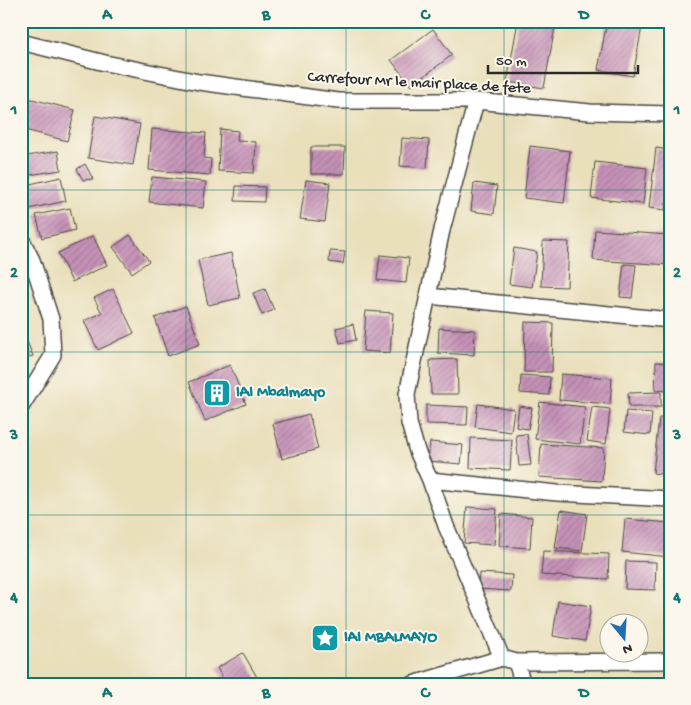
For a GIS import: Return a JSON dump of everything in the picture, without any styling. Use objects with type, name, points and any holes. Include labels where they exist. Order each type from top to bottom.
[{"type":"street","name":"Carrefour Mr le mair place de fete","points":[[21,42],[105,63],[200,82],[338,101],[476,101],[590,112],[670,114]]},
{"type":"street","points":[[476,101],[442,230],[407,394],[409,423],[417,451],[430,480],[446,526],[509,660],[523,684]]},
{"type":"street","points":[[21,238],[32,260],[51,319],[53,355],[21,408]]},
{"type":"street","points":[[428,296],[670,320]]},
{"type":"street","points":[[430,480],[557,493],[670,499]]},
{"type":"street","points":[[413,684],[509,660],[670,661]]},
{"type":"building","points":[[518,21],[556,21],[544,88],[507,82]]},
{"type":"building","points":[[607,21],[643,21],[633,76],[598,70]]},
{"type":"building","points":[[433,29],[452,55],[411,86],[391,60]]},
{"type":"building","points":[[28,98],[75,110],[67,141],[21,129]]},
{"type":"building","points":[[95,116],[140,124],[133,165],[88,158]]},
{"type":"building","points":[[152,129],[206,133],[204,158],[211,159],[210,175],[149,170]]},
{"type":"building","points":[[220,129],[238,131],[237,141],[256,142],[254,173],[218,171]]},
{"type":"building","points":[[402,138],[429,140],[427,168],[400,166]]},
{"type":"building","points":[[530,146],[570,151],[564,203],[524,198]]},
{"type":"building","points":[[311,147],[345,147],[344,174],[311,174]]},
{"type":"building","points":[[656,148],[670,150],[670,204],[666,203],[665,210],[649,208]]},
{"type":"building","points":[[58,151],[61,170],[29,175],[27,156]]},
{"type":"building","points":[[595,162],[647,168],[643,204],[591,198]]},
{"type":"building","points":[[85,164],[93,179],[83,180],[77,169]]},
{"type":"building","points":[[61,177],[66,201],[24,210],[21,186]]},
{"type":"building","points":[[152,177],[206,182],[203,208],[149,202]]},
{"type":"building","points":[[306,180],[330,183],[325,222],[300,219]]},
{"type":"building","points":[[474,183],[497,186],[494,214],[471,211]]},
{"type":"building","points":[[236,186],[265,187],[264,202],[235,201]]},
{"type":"building","points":[[70,208],[75,230],[42,238],[36,215]]},
{"type":"building","points":[[595,230],[670,235],[670,265],[593,260]]},
{"type":"building","points":[[130,235],[149,261],[132,273],[113,247]]},
{"type":"building","points":[[93,236],[107,265],[72,282],[58,253]]},
{"type":"building","points":[[543,241],[569,242],[567,287],[541,286]]},
{"type":"building","points":[[514,248],[537,252],[532,287],[509,284]]},
{"type":"building","points":[[330,251],[345,252],[343,264],[329,262]]},
{"type":"building","points":[[231,253],[240,298],[208,305],[198,260]]},
{"type":"building","points":[[380,255],[409,258],[406,283],[377,280]]},
{"type":"building","points":[[624,264],[636,265],[632,298],[620,297]]},
{"type":"building","points":[[113,289],[134,333],[98,350],[84,321],[102,313],[94,298]]},
{"type":"building","points":[[265,289],[274,310],[262,315],[253,293]]},
{"type":"building","points":[[186,306],[200,344],[168,356],[155,318]]},
{"type":"building","points":[[366,311],[393,313],[390,353],[363,351]]},
{"type":"building","points":[[525,322],[553,323],[552,372],[524,372]]},
{"type":"building","points":[[353,324],[356,340],[340,343],[336,328]]},
{"type":"building","points":[[21,327],[33,356],[21,360]]},
{"type":"building","points":[[439,328],[475,330],[474,355],[438,353]]},
{"type":"building","points":[[457,359],[458,394],[431,394],[430,360]]},
{"type":"building","points":[[656,362],[670,363],[670,391],[655,390]]},
{"type":"building","name":"IAI Mbalmayo","points":[[230,365],[246,404],[205,421],[189,382]]},
{"type":"building","points":[[561,374],[612,378],[610,404],[559,400]]},
{"type":"building","points":[[521,375],[550,377],[549,395],[520,393]]},
{"type":"building","points":[[661,392],[661,407],[629,407],[628,393]]},
{"type":"building","points":[[540,402],[585,407],[580,444],[535,439]]},
{"type":"building","points":[[478,404],[514,409],[511,432],[475,427]]},
{"type":"building","points":[[426,405],[468,407],[467,425],[426,424]]},
{"type":"building","points":[[519,406],[532,408],[528,429],[516,427]]},
{"type":"building","points":[[592,407],[610,409],[606,444],[587,441]]},
{"type":"building","points":[[626,411],[652,413],[650,435],[624,432]]},
{"type":"building","points":[[309,414],[318,449],[282,459],[273,424]]},
{"type":"building","points":[[659,418],[670,419],[669,475],[653,473]]},
{"type":"building","points":[[527,434],[531,465],[519,466],[516,435]]},
{"type":"building","points":[[471,438],[512,440],[510,470],[470,468]]},
{"type":"building","points":[[430,442],[463,445],[461,464],[428,461]]},
{"type":"building","points":[[541,444],[604,448],[602,481],[539,477]]},
{"type":"building","points":[[467,507],[497,509],[494,545],[464,543]]},
{"type":"building","points":[[561,510],[587,514],[582,551],[555,548]]},
{"type":"building","points":[[501,514],[532,517],[530,548],[499,546]]},
{"type":"building","points":[[625,519],[670,523],[670,557],[622,552]]},
{"type":"building","points":[[543,551],[609,554],[608,579],[541,575]]},
{"type":"building","points":[[626,561],[656,562],[655,590],[625,589]]},
{"type":"building","points":[[479,573],[512,575],[511,591],[478,589]]},
{"type":"building","points":[[558,601],[591,606],[585,641],[553,636]]},
{"type":"building","points":[[243,653],[261,684],[226,684],[217,668]]},
{"type":"place","name":"IAI Mbalmayo","points":[[217,393]]},
{"type":"place","name":"IAI MBALMAYO","points":[[325,638]]}]
